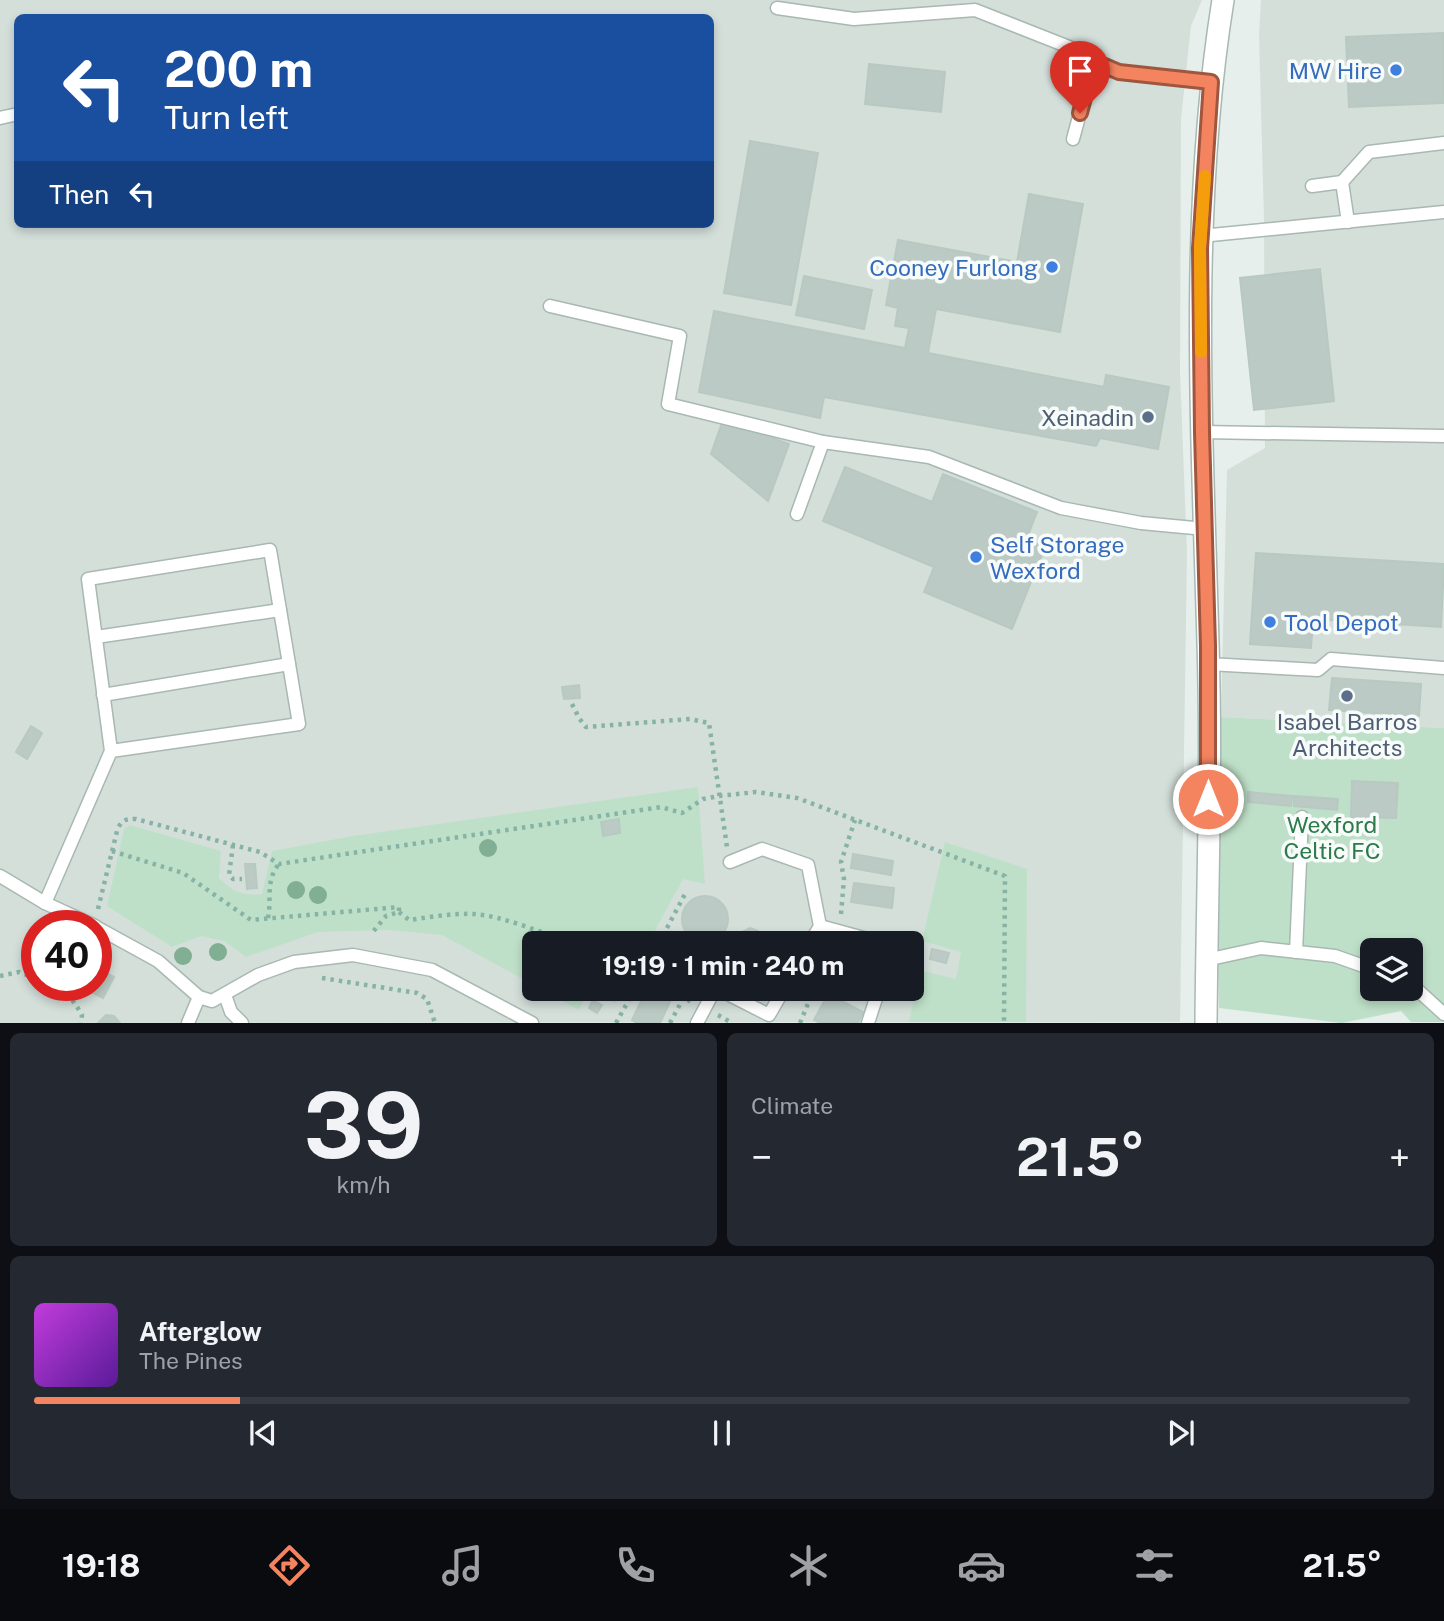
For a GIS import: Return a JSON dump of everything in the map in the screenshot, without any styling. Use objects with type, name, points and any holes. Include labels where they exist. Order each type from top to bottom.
[{"type":"street","points":[[1206,1023],[1208,664],[1202,432],[1201,236],[1211,82],[1223,0]]},
{"type":"lane","points":[[776,8],[854,19],[975,10],[1069,47],[1119,72],[1211,82]]},
{"type":"lane","points":[[1073,139],[1087,87],[1100,64]]},
{"type":"lane","points":[[1312,186],[1342,182],[1369,152],[1444,143]]},
{"type":"lane","points":[[1342,182],[1348,222]]},
{"type":"lane","points":[[1201,236],[1444,212]]},
{"type":"lane","points":[[550,306],[680,335],[668,404],[823,442],[929,457],[1062,508],[1141,523],[1205,529]]},
{"type":"lane","points":[[1202,432],[1444,436]]},
{"type":"lane","points":[[797,514],[823,442]]},
{"type":"lane","points":[[45,903],[111,751],[88,579],[270,550],[299,724],[111,751]]},
{"type":"lane","points":[[96,637],[279,610]]},
{"type":"lane","points":[[1208,664],[1318,670],[1331,659],[1444,668]]},
{"type":"lane","points":[[103,695],[289,664]]},
{"type":"lane","points":[[1296,952],[1303,817]]},
{"type":"lane","points":[[730,862],[762,849],[808,865],[820,926],[817,931]]},
{"type":"lane","points":[[0,876],[60,910]]},
{"type":"lane","points":[[820,926],[836,931]]},
{"type":"lane","points":[[112,935],[158,961],[199,998],[212,1001],[258,975],[293,962],[353,955],[432,970],[532,1023]]},
{"type":"lane","points":[[1206,960],[1261,948],[1335,956],[1360,965]]},
{"type":"lane","points":[[225,995],[231,1012],[242,1023]]},
{"type":"lane","points":[[1423,995],[1444,1014]]},
{"type":"lane","points":[[187,1023],[199,998]]},
{"type":"lane","points":[[696,1023],[709,1001]]},
{"type":"lane","points":[[740,1001],[769,1015],[777,1001]]},
{"type":"lane","points":[[868,1023],[875,1001]]},
{"type":"path","points":[[572,704],[586,727],[690,719],[709,723],[730,862]]},
{"type":"path","points":[[98,909],[120,824],[125,819],[135,819],[260,852],[279,864],[661,807],[682,813],[703,799],[756,792],[797,798],[1005,876],[1004,1023]]},
{"type":"path","points":[[839,931],[844,879],[841,862],[855,820]]},
{"type":"path","points":[[233,845],[229,875],[233,879],[242,879]]},
{"type":"path","points":[[112,851],[183,873],[251,920],[398,907],[399,912],[409,920],[479,914],[539,931]]},
{"type":"path","points":[[268,918],[271,904],[269,882],[279,864]]},
{"type":"path","points":[[665,931],[685,894]]},
{"type":"path","points":[[372,933],[386,916],[399,912]]},
{"type":"path","points":[[0,976],[21,973]]},
{"type":"path","points":[[315,977],[417,993],[427,999],[435,1023]]},
{"type":"path","points":[[74,1001],[82,1015],[81,1023]]},
{"type":"path","points":[[616,1023],[628,1001]]},
{"type":"path","points":[[800,1023],[809,1001]]},
{"type":"shaded area","points":[[0,0],[1202,0],[1191,26],[1181,119],[1180,372],[1187,552],[1180,1022],[0,1023]]},
{"type":"shaded area","points":[[1261,0],[1444,0],[1444,728],[1221,717],[1227,470],[1265,448],[1264,220],[1259,35]]},
{"type":"green space","name":"Wexford Celtic FC","points":[[1221,717],[1444,728],[1444,1022],[1411,1022],[1401,1011],[1342,1023],[1219,1008],[1217,919]]},
{"type":"green space","points":[[698,787],[705,884],[683,879],[655,931],[522,931],[522,978],[442,935],[389,930],[318,932],[246,957],[224,941],[201,936],[172,947],[107,906],[124,829],[130,825],[221,851],[219,878],[238,892],[249,894],[262,894],[272,851],[353,836]]},
{"type":"green space","points":[[945,842],[1027,869],[1026,1022],[909,1022],[913,1001],[924,1001],[924,971],[956,979],[961,952],[924,942]]},
{"type":"green space","points":[[562,1001],[583,1001],[579,1010]]},
{"type":"building","name":"MW Hire","points":[[1444,33],[1444,103],[1349,107],[1346,37]]},
{"type":"building","points":[[869,64],[945,72],[941,112],[865,104]]},
{"type":"building","points":[[750,141],[818,153],[791,305],[724,293]]},
{"type":"building","points":[[1029,194],[1083,204],[1060,332],[936,309],[928,353],[1104,387],[1106,375],[1169,387],[1158,449],[1100,438],[1096,446],[824,397],[820,418],[699,392],[714,311],[905,348],[909,328],[895,326],[898,308],[886,305],[898,240],[1017,262]]},
{"type":"building","points":[[1320,269],[1334,401],[1254,410],[1240,278]]},
{"type":"building","points":[[804,276],[872,290],[864,329],[796,315]]},
{"type":"building","points":[[723,420],[789,444],[768,501],[711,454]]},
{"type":"building","name":"Self Storage Wexford","points":[[845,467],[932,502],[943,474],[1037,512],[1026,540],[1045,547],[1012,629],[924,592],[934,567],[823,521]]},
{"type":"building","points":[[1256,553],[1444,564],[1441,627],[1313,619],[1311,648],[1250,644]]},
{"type":"building","points":[[1332,678],[1421,684],[1419,716],[1329,710]]},
{"type":"building","points":[[579,685],[580,698],[564,699],[562,687]]},
{"type":"building","points":[[31,726],[42,733],[27,759],[16,752]]},
{"type":"building","points":[[1352,781],[1398,783],[1396,818],[1351,817]]},
{"type":"building","points":[[1248,792],[1292,796],[1291,806],[1248,802]]},
{"type":"building","points":[[1294,796],[1338,799],[1337,810],[1294,806]]},
{"type":"building","points":[[619,819],[620,833],[603,836],[601,822]]},
{"type":"building","points":[[853,854],[893,861],[891,875],[851,868]]},
{"type":"building","points":[[245,864],[255,864],[257,888],[247,889]]},
{"type":"building","points":[[854,883],[894,888],[892,908],[851,902]]},
{"type":"building","points":[[696,897],[714,897],[722,902],[727,910],[725,931],[685,931],[683,928],[683,910],[688,902]]},
{"type":"building","points":[[932,949],[949,953],[946,963],[930,959]]},
{"type":"building","points":[[592,1001],[602,1005],[597,1013],[589,1008]]},
{"type":"building","points":[[641,1001],[670,1001],[660,1023],[637,1023],[632,1020]]},
{"type":"building","points":[[824,1001],[842,1001],[863,1012],[858,1023],[820,1023],[814,1020]]},
{"type":"building","points":[[106,1015],[114,1016],[120,1023],[98,1023]]},
{"type":"slow traffic","points":[[1201,352],[1200,248],[1205,176]]},
{"type":"place","name":"MW Hire","points":[[1396,70]]},
{"type":"place","name":"Cooney Furlong","points":[[1052,267]]},
{"type":"place","name":"Xeinadin","points":[[1148,417]]},
{"type":"place","name":"Self Storage Wexford","points":[[976,557]]},
{"type":"place","name":"Tool Depot","points":[[1270,622]]},
{"type":"place","name":"Isabel Barros Architects","points":[[1347,696]]},
{"type":"route","points":[[1080,113],[1087,87],[1100,64],[1119,72],[1211,82],[1200,248],[1208,646],[1208,799]]}]
